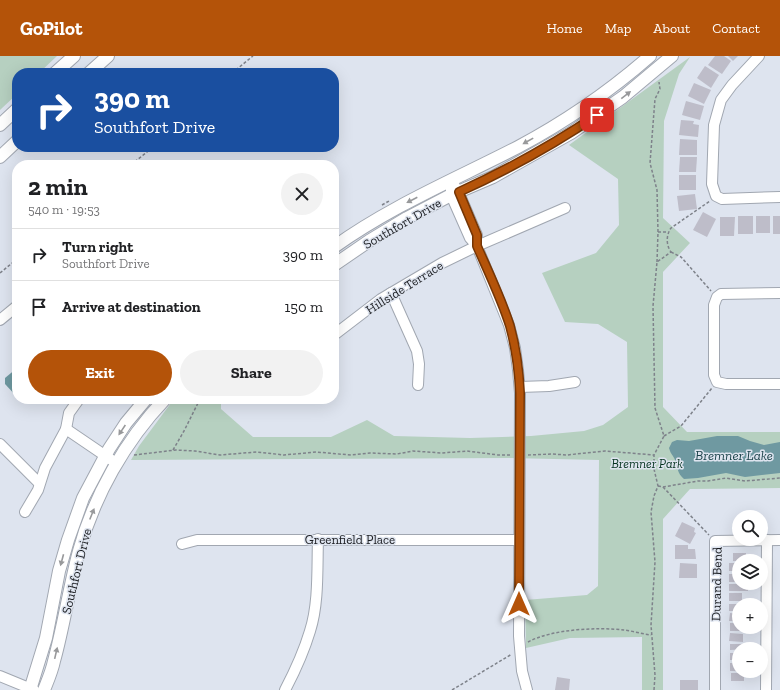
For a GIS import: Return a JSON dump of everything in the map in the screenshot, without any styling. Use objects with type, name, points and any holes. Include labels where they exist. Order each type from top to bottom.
[{"type":"main road","points":[[61,68],[74,56]]},
{"type":"main road","points":[[95,68],[108,56]]},
{"type":"main road","name":"Southfort Drive","points":[[339,244],[396,208],[562,122],[621,80],[650,56]]},
{"type":"main road","name":"Southfort Drive","points":[[339,262],[407,218],[517,163],[571,133],[623,97],[672,56]]},
{"type":"main road","points":[[0,125],[12,114]]},
{"type":"main road","points":[[0,157],[12,146]]},
{"type":"main road","name":"Southfort Drive","points":[[32,690],[46,638],[68,540],[83,498],[104,456],[126,423],[142,404]]},
{"type":"main road","name":"Southfort Drive","points":[[44,690],[54,662],[79,551],[97,503],[116,463],[137,432],[161,404]]},
{"type":"street","points":[[759,56],[728,90],[722,100],[714,125],[712,184],[716,196],[722,199],[780,197]]},
{"type":"street","points":[[450,181],[470,238],[477,246],[509,325],[515,348],[520,387],[520,647],[522,671],[527,690]]},
{"type":"street","name":"Hillside Terrace","points":[[339,331],[391,293],[442,263],[477,246],[565,208]]},
{"type":"street","points":[[391,293],[417,351],[419,364],[418,385]]},
{"type":"street","points":[[780,293],[720,294],[717,296],[714,305],[714,375],[717,382],[726,384],[780,384]]},
{"type":"street","points":[[0,320],[12,310]]},
{"type":"street","points":[[520,387],[549,386],[575,382]]},
{"type":"street","points":[[25,512],[38,490],[45,468],[66,429],[69,412],[75,404]]},
{"type":"street","points":[[66,429],[116,463]]},
{"type":"street","points":[[0,444],[39,483]]},
{"type":"street","points":[[285,690],[294,673],[310,630],[315,605],[318,539]]},
{"type":"street","name":"Greenfield Place","points":[[182,544],[197,540],[519,540]]},
{"type":"street","name":"Durand Bend","points":[[768,540],[780,540]]},
{"type":"street","name":"Durand Bend","points":[[715,690],[715,541],[732,541]]},
{"type":"street","points":[[766,690],[767,546]]},
{"type":"street","points":[[0,676],[32,690]]},
{"type":"path","points":[[238,68],[252,56]]},
{"type":"path","points":[[660,82],[660,89],[655,99],[650,163],[656,190],[658,232],[653,306],[655,408],[664,436]]},
{"type":"path","points":[[137,160],[147,152]]},
{"type":"path","points":[[658,232],[668,232],[675,225],[706,205],[716,196]]},
{"type":"path","points":[[379,206],[392,199]]},
{"type":"path","points":[[668,232],[668,246],[671,252],[681,257],[717,296]]},
{"type":"path","points":[[657,262],[671,252]]},
{"type":"path","points":[[0,273],[12,263]]},
{"type":"path","points":[[654,690],[655,675],[651,635],[655,562],[651,512],[654,496],[658,486],[654,469],[654,455],[664,436],[681,426],[717,382]]},
{"type":"path","points":[[173,450],[184,432],[198,404]]},
{"type":"path","points":[[133,455],[173,450],[195,451],[220,455],[257,452],[284,455],[316,452],[351,455],[370,453],[397,454],[413,451],[442,453],[467,451],[498,455],[567,455],[605,451],[654,455]]},
{"type":"path","points":[[658,486],[663,487],[726,478],[745,481],[780,478]]},
{"type":"path","points":[[663,487],[715,541]]},
{"type":"path","points":[[452,690],[507,658],[520,647],[534,639],[566,631],[616,630],[651,635]]},
{"type":"green space","points":[[0,56],[57,56],[44,68],[12,68],[12,99],[0,110]]},
{"type":"green space","name":"Bremner Park","points":[[690,57],[679,74],[664,121],[663,218],[690,243],[663,272],[663,407],[687,432],[780,432],[780,488],[690,489],[663,519],[663,690],[642,690],[642,637],[570,638],[526,648],[525,600],[587,595],[598,586],[599,460],[509,458],[131,460],[139,446],[170,404],[221,404],[221,409],[253,437],[331,437],[367,420],[394,436],[470,438],[531,436],[584,431],[603,425],[628,407],[627,342],[598,324],[565,322],[542,273],[596,253],[619,225],[618,179],[569,145]]},
{"type":"water","points":[[12,372],[12,392],[5,384],[5,378]]},
{"type":"water","name":"Bremner Lake","points":[[717,436],[738,436],[764,445],[780,442],[780,473],[745,477],[726,473],[684,479],[679,472],[669,448],[672,442],[677,440],[689,441]]},
{"type":"building","points":[[715,56],[724,56],[731,61],[722,74],[708,65]]},
{"type":"building","points":[[728,56],[738,56],[733,61]]},
{"type":"building","points":[[705,66],[719,75],[711,88],[697,78]]},
{"type":"building","points":[[694,83],[711,90],[704,104],[688,96]]},
{"type":"building","points":[[686,101],[704,106],[700,120],[682,115]]},
{"type":"building","points":[[681,120],[694,121],[693,124],[699,125],[698,137],[679,135]]},
{"type":"building","points":[[680,139],[697,140],[697,155],[679,155]]},
{"type":"building","points":[[680,157],[697,157],[696,172],[679,172]]},
{"type":"building","points":[[679,175],[696,175],[696,190],[679,190]]},
{"type":"building","points":[[695,194],[697,209],[679,211],[677,196]]},
{"type":"building","points":[[703,212],[716,219],[707,237],[693,230]]},
{"type":"building","points":[[738,216],[753,216],[753,234],[738,234]]},
{"type":"building","points":[[756,216],[770,216],[770,233],[756,233]]},
{"type":"building","points":[[773,216],[780,216],[780,234],[773,234]]},
{"type":"building","points":[[720,217],[735,217],[734,236],[720,236]]},
{"type":"building","points":[[682,522],[695,528],[694,532],[696,533],[690,544],[675,536]]},
{"type":"building","points":[[675,545],[688,545],[688,549],[695,549],[696,559],[675,559]]},
{"type":"building","points":[[733,553],[746,553],[746,554]]},
{"type":"building","points":[[680,563],[697,564],[697,578],[679,578]]},
{"type":"building","points":[[729,563],[732,563],[732,571],[729,571]]},
{"type":"building","points":[[729,574],[732,574],[732,582],[729,582]]},
{"type":"building","points":[[729,584],[732,584],[732,590],[748,590],[748,591],[729,591]]},
{"type":"building","points":[[729,593],[742,593],[742,598],[732,598],[732,601],[729,601]]},
{"type":"building","points":[[729,604],[732,604],[732,611],[729,611]]},
{"type":"building","points":[[730,613],[732,613],[732,621],[729,621]]},
{"type":"building","points":[[730,623],[732,623],[732,631],[730,631]]},
{"type":"building","points":[[730,633],[743,634],[743,642],[729,641]]},
{"type":"building","points":[[730,644],[732,644],[732,650],[730,650]]},
{"type":"building","points":[[730,653],[732,653],[732,660],[730,660]]},
{"type":"building","points":[[730,663],[732,663],[732,671],[730,671]]},
{"type":"building","points":[[731,673],[732,678],[744,678],[744,681],[731,681]]},
{"type":"building","points":[[557,677],[570,679],[569,690],[555,690]]},
{"type":"building","points":[[680,680],[698,680],[698,690],[680,690]]},
{"type":"route","points":[[519,604],[520,393],[515,348],[509,325],[477,246],[477,235],[459,192],[493,177],[571,133],[597,115]]}]
